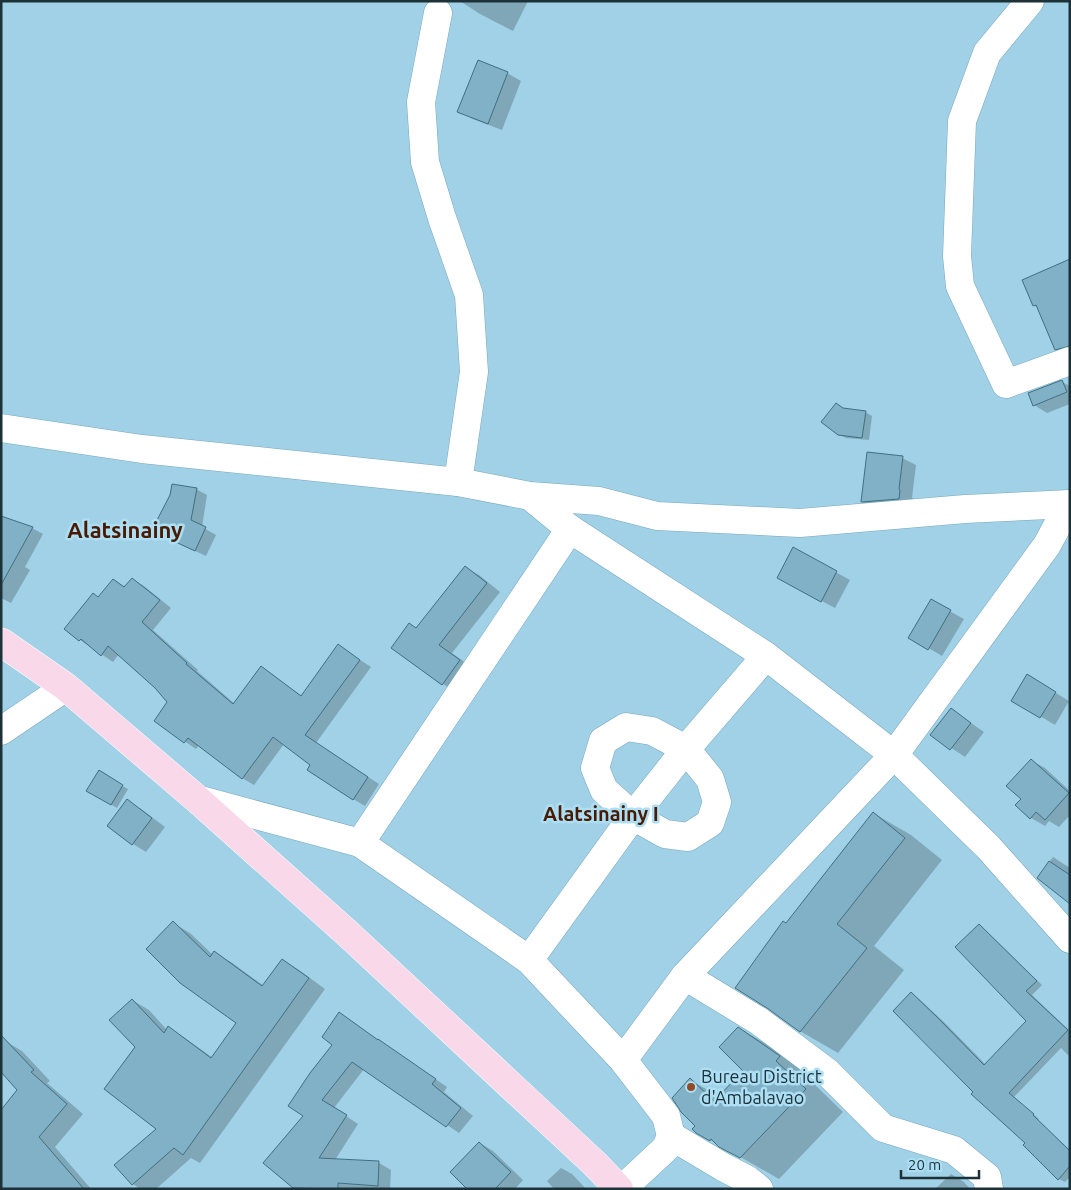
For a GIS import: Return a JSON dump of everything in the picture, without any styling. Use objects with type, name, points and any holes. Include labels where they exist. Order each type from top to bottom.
[{"type":"main road","points":[[1,642],[66,687],[197,800],[354,940],[620,1189]]},
{"type":"street","points":[[1030,1],[987,53],[962,121],[956,256],[960,286],[1006,384],[1070,361]]},
{"type":"street","points":[[438,13],[421,102],[425,162],[469,295],[474,372],[458,482]]},
{"type":"street","points":[[1,428],[142,449],[458,482],[530,496],[599,501],[657,516],[800,523],[1069,504]]},
{"type":"street","points":[[530,496],[570,529],[766,656],[894,755],[989,848],[1070,938]]},
{"type":"street","points":[[623,1060],[685,976],[894,755],[1047,545],[1069,504]]},
{"type":"street","points":[[360,844],[570,529]]},
{"type":"street","points":[[529,960],[633,816],[686,749],[766,656]]},
{"type":"street","points":[[1,731],[66,687]]},
{"type":"street","points":[[626,727],[652,731],[686,749],[710,780],[717,802],[710,823],[688,836],[665,834],[633,816],[604,790],[595,768],[603,741],[626,727]]},
{"type":"street","points":[[197,800],[360,844],[529,960],[623,1060],[666,1116],[671,1136],[666,1148],[620,1189]]},
{"type":"street","points":[[685,976],[759,1021],[827,1072],[883,1128],[954,1150],[987,1177],[989,1189]]},
{"type":"street","points":[[671,1136],[748,1180],[759,1189]]},
{"type":"building","points":[[478,60],[508,72],[488,124],[457,112]]},
{"type":"building","points":[[1070,259],[1070,346],[1055,350],[1036,305],[1033,306],[1022,280]]},
{"type":"building","points":[[1062,380],[1067,392],[1033,406],[1028,393]]},
{"type":"building","points":[[836,403],[843,408],[866,411],[862,438],[838,435],[821,422]]},
{"type":"building","points":[[867,452],[903,456],[899,499],[861,502]]},
{"type":"building","points":[[172,484],[197,488],[191,520],[206,527],[195,551],[167,538],[171,530],[156,522],[170,495]]},
{"type":"building","points":[[1,516],[33,527],[1,585]]},
{"type":"building","points":[[793,547],[837,571],[821,602],[777,578]]},
{"type":"building","points":[[465,566],[487,583],[439,645],[460,660],[442,685],[391,648],[409,623],[416,628]]},
{"type":"building","points":[[132,578],[160,600],[142,622],[186,664],[233,704],[261,666],[301,696],[338,644],[360,660],[305,735],[368,777],[353,800],[307,770],[310,765],[273,737],[242,779],[188,738],[184,743],[154,721],[167,702],[155,688],[108,646],[101,656],[81,639],[79,641],[64,629],[93,593],[98,597],[113,579],[124,587]]},
{"type":"building","points":[[931,599],[951,610],[928,650],[908,638]]},
{"type":"building","points":[[1027,674],[1056,692],[1040,718],[1011,701]]},
{"type":"building","points":[[951,708],[971,723],[950,750],[930,735]]},
{"type":"building","points":[[1031,759],[1069,793],[1045,820],[1036,812],[1030,819],[1015,805],[1021,799],[1006,786]]},
{"type":"building","points":[[99,770],[123,785],[111,805],[86,791]]},
{"type":"building","points":[[127,799],[152,818],[132,845],[107,826]]},
{"type":"building","points":[[873,812],[905,838],[837,924],[867,948],[800,1032],[735,988],[783,921],[786,923]]},
{"type":"building","points":[[1049,861],[1070,875],[1070,904],[1037,878]]},
{"type":"building","points":[[173,921],[210,957],[214,951],[262,986],[282,959],[309,978],[183,1155],[174,1148],[132,1185],[114,1165],[156,1129],[104,1089],[135,1047],[109,1020],[132,999],[164,1033],[168,1026],[211,1058],[236,1023],[180,983],[146,949]]},
{"type":"building","points":[[979,924],[1037,981],[1026,991],[1068,1030],[1009,1093],[1034,1114],[1070,1151],[1070,1166],[1058,1180],[1023,1145],[1025,1143],[971,1094],[973,1092],[893,1011],[911,992],[984,1065],[1026,1021],[955,947]]},
{"type":"building","points":[[339,1012],[436,1079],[432,1084],[461,1108],[446,1127],[352,1062],[322,1100],[347,1115],[319,1158],[379,1161],[378,1186],[338,1183],[338,1189],[293,1188],[263,1163],[303,1116],[288,1106],[332,1045],[322,1037]]},
{"type":"building","points":[[738,1027],[780,1056],[776,1061],[806,1089],[740,1158],[719,1147],[711,1139],[710,1141],[696,1133],[692,1129],[695,1126],[681,1112],[672,1098],[690,1078],[714,1101],[743,1071],[719,1047]]},
{"type":"building","points":[[1,1035],[34,1070],[31,1072],[67,1104],[39,1137],[84,1189],[1,1189],[1,1110],[17,1090],[1,1072]]},
{"type":"building","points":[[479,1142],[511,1172],[495,1189],[467,1189],[450,1172]]},
{"type":"place","name":"Bureau District d'Ambalavao","points":[[691,1087]]},
{"type":"district","name":"Alatsinainy","points":[[125,530]]},
{"type":"district","name":"Alatsinainy I","points":[[601,814]]}]
